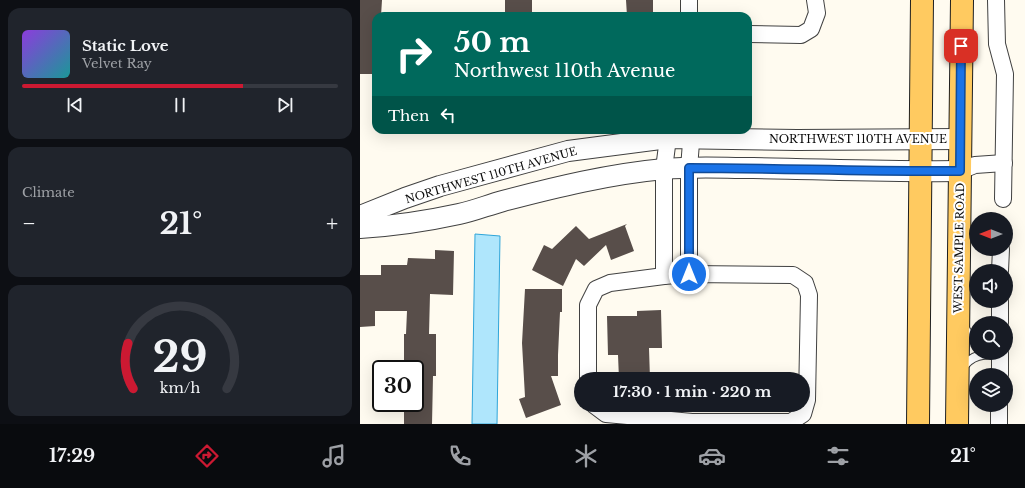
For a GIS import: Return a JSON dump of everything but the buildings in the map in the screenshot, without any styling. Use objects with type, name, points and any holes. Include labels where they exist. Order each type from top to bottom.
[{"type":"main road","points":[[918,424],[922,0]]},
{"type":"main road","name":"WEST SAMPLE ROAD","points":[[957,424],[962,0]]},
{"type":"street","points":[[689,0],[689,12]]},
{"type":"street","points":[[752,34],[801,35],[811,29],[817,13],[815,0]]},
{"type":"street","points":[[996,0],[997,44],[1006,74],[1003,199]]},
{"type":"street","points":[[664,276],[664,169],[668,134]]},
{"type":"street","name":"NORTHWEST 110TH AVENUE","points":[[360,216],[440,186],[568,151],[668,134],[797,140],[960,139]]},
{"type":"street","points":[[689,274],[689,168],[692,134]]},
{"type":"street","points":[[360,228],[374,228],[418,222],[461,214],[502,201],[582,181],[664,169],[782,168],[960,171],[975,165],[1004,163]]},
{"type":"street","points":[[588,372],[588,306],[596,289],[610,283],[689,274],[793,275],[805,283],[809,295],[808,372]]},
{"type":"street","points":[[603,412],[606,414],[692,422],[790,422],[803,414],[804,412]]},
{"type":"street","points":[[999,412],[999,424]]},
{"type":"lane","points":[[958,316],[969,333]]},
{"type":"lane","points":[[957,376],[970,360]]},
{"type":"water","points":[[475,234],[500,236],[497,424],[472,424]]},
{"type":"route","points":[[689,274],[689,168],[960,171],[961,46]]}]
